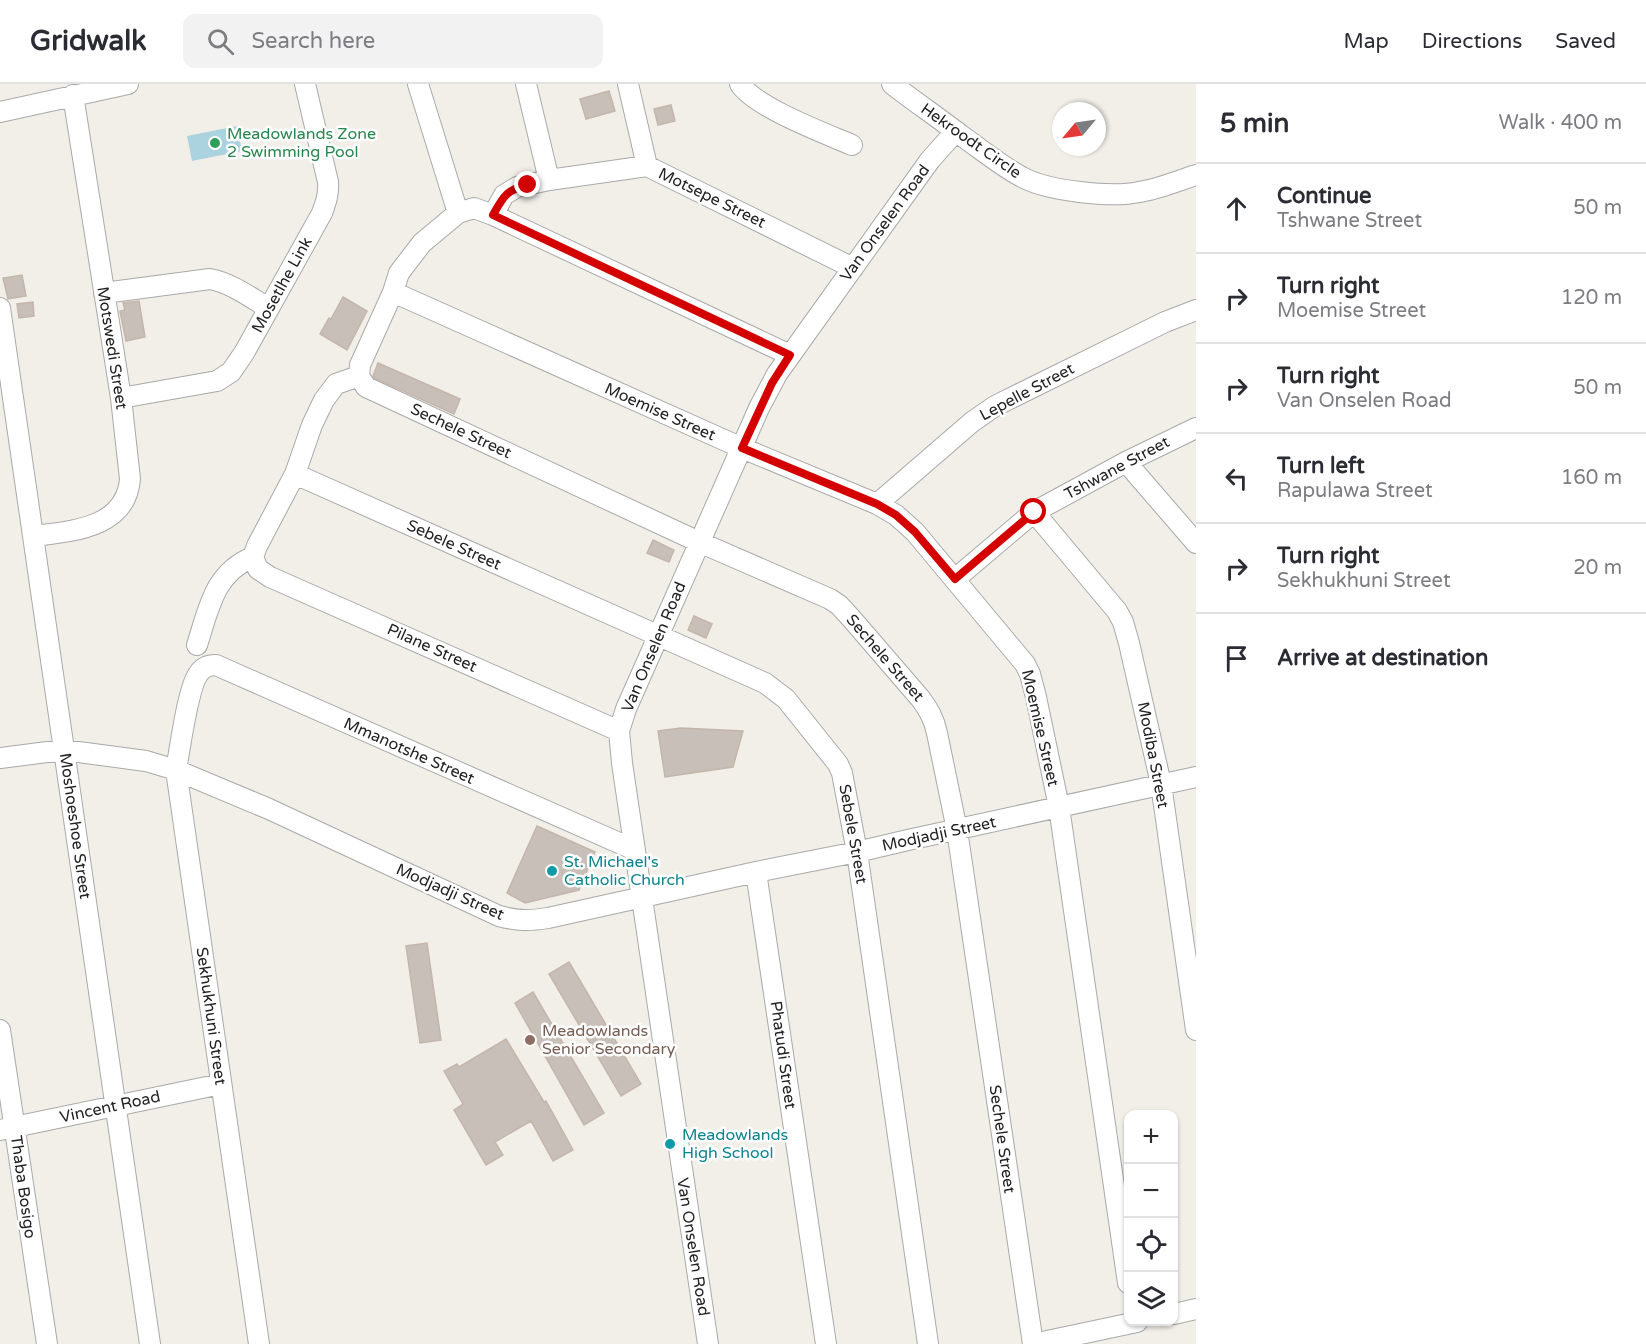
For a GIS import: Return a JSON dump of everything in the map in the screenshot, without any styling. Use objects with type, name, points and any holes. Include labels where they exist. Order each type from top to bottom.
[{"type":"street","points":[[0,112],[128,84]]},
{"type":"street","name":"Mosetlhe Link","points":[[121,398],[217,381],[231,372],[244,353],[322,213],[329,192],[305,84]]},
{"type":"street","points":[[418,84],[458,213]]},
{"type":"street","points":[[526,84],[549,180]]},
{"type":"street","name":"Motsepe Street","points":[[628,84],[647,166],[853,268]]},
{"type":"street","points":[[740,84],[753,98],[775,110],[852,145]]},
{"type":"street","name":"Hekroodt Circle","points":[[892,84],[1002,165],[1024,178],[1054,188],[1122,194],[1138,193],[1196,175]]},
{"type":"street","name":"Motswedi Street","points":[[34,536],[76,531],[108,517],[119,510],[129,491],[130,479],[121,398],[73,96]]},
{"type":"street","name":"Van Onselen Road","points":[[708,1344],[619,730],[699,542],[777,374],[930,160],[956,131]]},
{"type":"street","points":[[493,215],[504,195],[517,187],[549,180],[647,166]]},
{"type":"street","points":[[197,645],[216,590],[230,571],[253,557],[295,474],[312,425],[324,400],[336,384],[359,376],[360,364],[393,292],[399,273],[422,243],[458,213],[474,208],[493,215],[790,355]]},
{"type":"street","points":[[104,293],[210,279],[231,286],[268,308]]},
{"type":"street","name":"Moemise Street","points":[[393,292],[742,448],[877,504],[911,527],[1016,651],[1030,674],[1059,807],[1126,1272]]},
{"type":"street","name":"Moshoeshoe Street","points":[[0,308],[150,1344]]},
{"type":"street","name":"Lepelle Street","points":[[877,504],[972,422],[995,406],[1165,322],[1196,310]]},
{"type":"street","name":"Sechele Street","points":[[359,376],[366,387],[699,542],[830,599],[851,618],[930,711],[937,733],[957,830],[1033,1344]]},
{"type":"street","name":"Tshwane Street","points":[[955,579],[1034,512],[1126,462],[1196,428]]},
{"type":"street","points":[[1126,462],[1196,543]]},
{"type":"street","name":"Sebele Street","points":[[295,474],[765,683],[786,699],[826,748],[842,773],[857,852],[928,1344]]},
{"type":"street","name":"Modiba Street","points":[[1034,512],[1109,600],[1123,622],[1161,784],[1196,1030]]},
{"type":"street","name":"Pilane Street","points":[[253,557],[258,569],[270,577],[619,730]]},
{"type":"street","name":"Mmanotshe Street","points":[[192,688],[198,673],[204,668],[216,665],[635,850]]},
{"type":"street","name":"Sekhukhuni Street","points":[[192,688],[176,770],[259,1344]]},
{"type":"street","name":"Modjadji Street","points":[[0,758],[63,750],[147,761],[176,770],[269,808],[499,916],[528,921],[857,852],[1196,777]]},
{"type":"street","name":"Phatudi Street","points":[[756,872],[826,1344]]},
{"type":"street","name":"Thaba Bosigo","points":[[0,1030],[7,1128],[47,1344]]},
{"type":"street","name":"Vincent Road","points":[[7,1128],[221,1084]]},
{"type":"street","points":[[1178,1313],[1196,1309]]},
{"type":"street","points":[[1033,1344],[1124,1324]]},
{"type":"water","name":"Meadowlands Zone 2 Swimming Pool","points":[[237,126],[242,151],[192,161],[187,136]]},
{"type":"building","points":[[609,91],[615,111],[586,119],[580,99]]},
{"type":"building","points":[[671,105],[675,121],[658,125],[654,109]]},
{"type":"building","points":[[22,275],[26,296],[8,299],[3,278]]},
{"type":"building","points":[[343,297],[367,311],[347,350],[320,334]]},
{"type":"building","points":[[139,301],[145,337],[126,341],[120,311],[125,310],[123,303]]},
{"type":"building","points":[[33,302],[34,316],[19,318],[17,304]]},
{"type":"building","points":[[378,363],[460,399],[454,414],[374,378]]},
{"type":"building","points":[[653,540],[674,550],[669,562],[647,553]]},
{"type":"building","points":[[694,616],[712,624],[706,638],[688,630]]},
{"type":"building","points":[[681,728],[743,731],[733,767],[665,777],[658,731]]},
{"type":"building","name":"St. Michael's Catholic Church","points":[[537,826],[595,852],[579,890],[525,903],[507,893]]},
{"type":"building","points":[[427,943],[441,1040],[420,1043],[406,946]]},
{"type":"building","points":[[569,962],[641,1084],[621,1096],[549,974]]},
{"type":"building","points":[[533,992],[604,1113],[584,1125],[515,1003]]},
{"type":"building","points":[[506,1039],[544,1102],[546,1101],[573,1150],[553,1161],[531,1121],[495,1142],[503,1155],[486,1165],[454,1110],[463,1104],[444,1071],[457,1064],[459,1067]]},
{"type":"place","name":"Meadowlands Zone 2 Swimming Pool","points":[[215,143]]},
{"type":"place","name":"St. Michael's Catholic Church","points":[[552,871]]},
{"type":"place","name":"Meadowlands Senior Secondary","points":[[530,1040]]},
{"type":"place","name":"Meadowlands High School","points":[[670,1144]]},
{"type":"route","points":[[528,185],[517,187],[504,195],[493,215],[790,355],[759,408],[742,448],[877,504],[896,515],[915,532],[955,579],[1034,512]]}]
